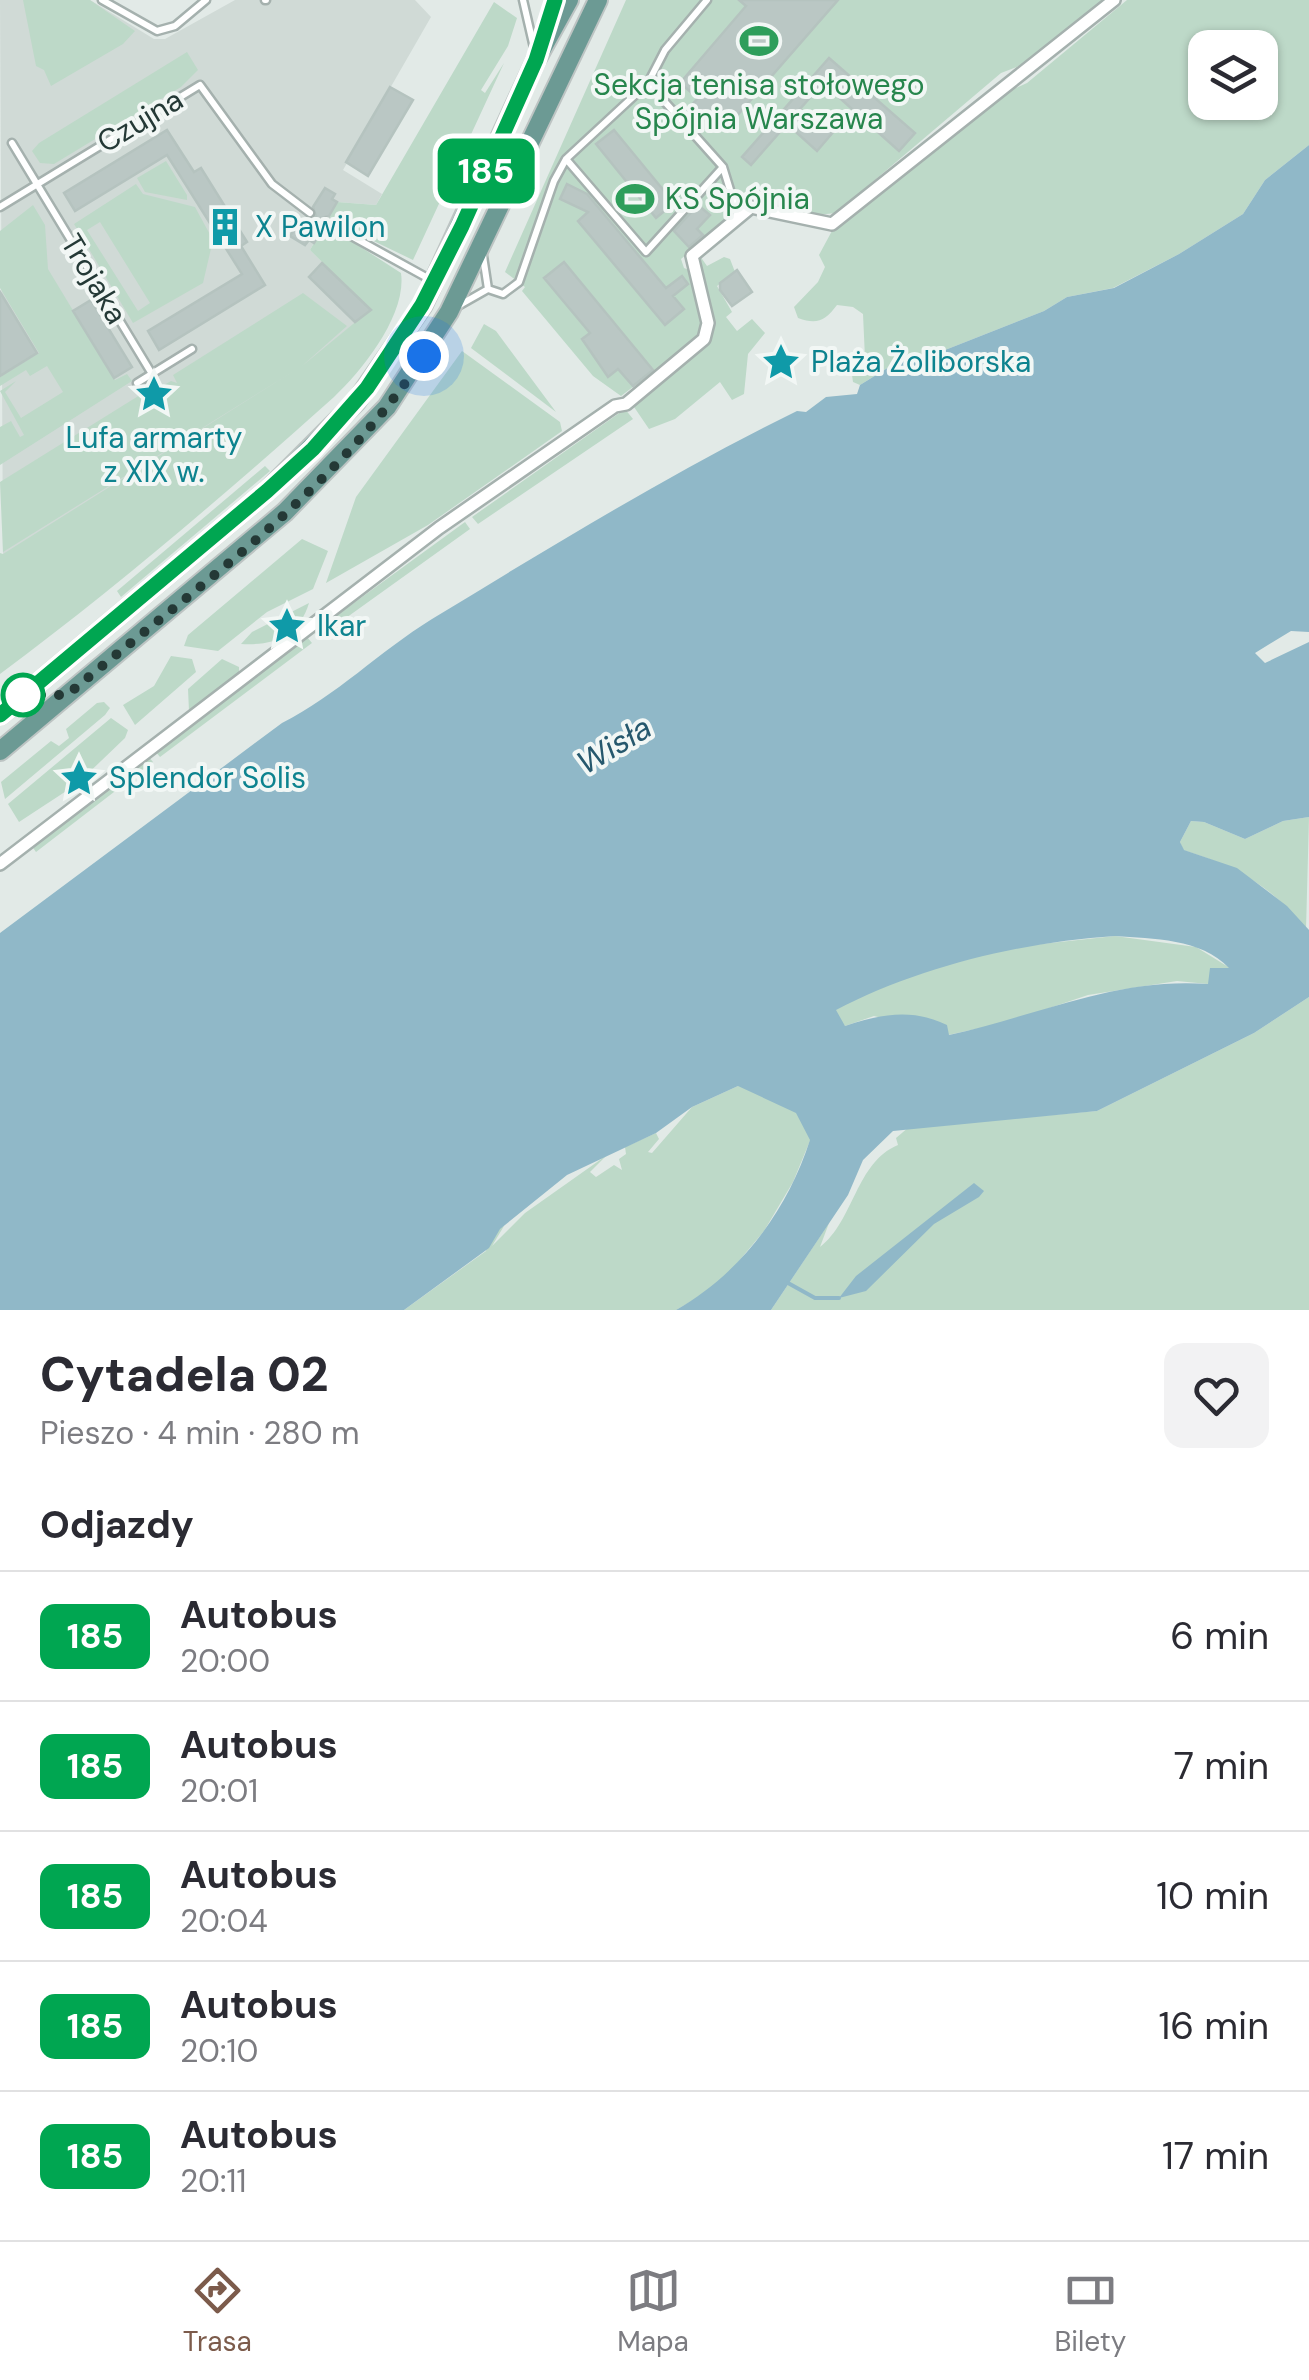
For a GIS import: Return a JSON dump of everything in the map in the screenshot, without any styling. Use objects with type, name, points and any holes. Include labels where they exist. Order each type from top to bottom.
[{"type":"main road","points":[[536,60],[555,0]]},
{"type":"main road","points":[[0,715],[313,449],[385,364],[434,282],[536,60],[570,0]]},
{"type":"main road","points":[[0,752],[325,475],[388,407],[449,312],[598,0]]},
{"type":"street","points":[[0,864],[439,528],[615,406],[626,404],[704,339],[708,323],[692,256],[751,208],[832,224],[1114,0]]},
{"type":"lane","points":[[102,0],[157,31],[175,26],[206,0]]},
{"type":"lane","points":[[523,0],[532,27],[536,60]]},
{"type":"lane","points":[[488,288],[503,294],[519,282],[554,181],[566,159],[648,82],[664,50],[707,0]]},
{"type":"lane","points":[[648,82],[723,167],[739,218]]},
{"type":"lane","name":"Czujna","points":[[38,184],[200,85],[272,184],[310,213]]},
{"type":"lane","name":"Trojaka","points":[[12,142],[152,374]]},
{"type":"lane","points":[[566,159],[646,252],[723,167]]},
{"type":"lane","points":[[0,206],[38,184]]},
{"type":"lane","points":[[326,222],[434,282]]},
{"type":"lane","points":[[482,244],[488,288]]},
{"type":"lane","points":[[449,312],[488,288]]},
{"type":"lane","points":[[137,383],[192,348]]},
{"type":"shaded area","points":[[0,0],[90,0],[154,39],[165,39],[235,0],[415,0],[431,17],[343,170],[382,194],[376,205],[337,202],[310,250],[371,310],[299,369],[3,555]]},
{"type":"green space","points":[[23,0],[90,0],[135,31],[123,44],[51,86],[44,70],[36,66]]},
{"type":"green space","name":"KS Spójnia","points":[[626,0],[1105,0],[1027,63],[1001,73],[836,213],[817,215],[746,203],[738,197],[727,200],[731,217],[681,259],[684,268],[692,271],[705,325],[703,334],[621,396],[593,376],[522,291],[525,287],[505,272]]},
{"type":"green space","points":[[1127,0],[1309,0],[1309,145],[1265,180],[1243,214],[1179,254],[1113,288],[1067,297],[1044,311],[940,352],[894,364],[860,385],[853,382],[852,375],[865,358],[863,314],[853,307],[837,305],[824,318],[810,321],[798,318],[794,307],[818,282],[825,267],[819,255],[833,229],[1007,92],[1027,83]]},
{"type":"green space","points":[[494,2],[517,18],[508,46],[481,90],[485,93],[504,63],[413,260],[328,219],[337,202],[376,205]]},
{"type":"green space","points":[[187,52],[198,70],[181,87],[54,164],[40,163],[32,151],[39,143]]},
{"type":"green space","points":[[166,161],[187,200],[145,192],[137,178]]},
{"type":"green space","points":[[136,184],[143,194],[195,207],[213,240],[203,283],[133,323],[74,224]],"holes":[[[100,222],[150,303],[138,311],[87,230]]]},
{"type":"green space","points":[[33,205],[45,225],[48,269],[115,380],[127,374],[132,381],[0,465],[0,427],[11,421],[20,437],[24,435],[0,391],[16,381],[5,392],[21,418],[63,392],[47,366],[30,376],[26,370],[0,386],[0,377],[39,353],[0,288],[0,231]]},
{"type":"green space","points":[[325,224],[401,273],[397,306],[370,357],[334,397],[213,503],[0,674],[0,553],[3,554],[297,369],[3,552],[0,482],[148,390],[157,397],[154,391],[161,387],[164,391],[164,385],[171,381],[177,383],[173,375],[303,293],[347,326],[302,366],[370,310],[310,250]]},
{"type":"green space","points":[[700,256],[707,266],[724,257],[730,259],[735,272],[717,286],[732,312],[726,317],[737,331],[752,319],[765,333],[748,354],[744,394],[732,400],[720,382],[675,419],[649,429],[632,404],[713,331]]},
{"type":"green space","points":[[484,324],[496,331],[556,412],[471,348]]},
{"type":"green space","points":[[462,351],[560,422],[562,431],[428,525],[326,583],[356,497]]},
{"type":"green space","points":[[625,409],[633,419],[478,524],[472,517]]},
{"type":"green space","points":[[265,466],[270,471],[121,597],[117,591]]},
{"type":"green space","points":[[465,522],[470,529],[318,638],[314,632]]},
{"type":"green space","points":[[302,539],[328,551],[313,589],[267,612],[218,651],[184,646],[188,635]]},
{"type":"green space","points":[[309,603],[299,624],[284,637],[241,644],[252,632]]},
{"type":"green space","points":[[307,637],[312,643],[160,757],[155,751]]},
{"type":"green space","points":[[171,656],[192,659],[196,672],[135,725],[123,705],[154,686]]},
{"type":"green space","points":[[222,659],[239,667],[239,676],[189,711],[188,689]]},
{"type":"green space","points":[[104,702],[110,708],[105,715],[5,799],[1,782],[51,741],[59,746],[69,738],[66,729],[97,703]]},
{"type":"green space","points":[[111,718],[128,730],[125,738],[77,784],[19,822],[8,804]]},
{"type":"green space","points":[[148,756],[153,762],[36,852],[31,845]]},
{"type":"green space","points":[[1309,817],[1306,930],[1280,901],[1252,879],[1183,850],[1180,842],[1191,821],[1204,822],[1245,839],[1283,821]]},
{"type":"green space","points":[[1115,936],[1196,947],[1230,968],[1208,984],[1177,981],[1088,995],[1008,1022],[948,1035],[874,1016],[845,1026],[777,973]]},
{"type":"green space","points":[[1309,997],[1309,1310],[771,1310],[829,1223],[820,1247],[841,1222],[873,1164],[898,1145],[896,1138],[909,1127],[1097,1111],[1254,1033]]},
{"type":"green space","points":[[738,1086],[762,1087],[821,1114],[793,1182],[764,1231],[718,1286],[676,1310],[404,1310],[486,1251],[490,1232],[504,1226],[492,1246],[525,1213],[607,1155],[590,1172],[596,1177],[614,1165],[622,1170],[619,1159],[626,1154],[625,1147],[656,1133],[659,1139],[648,1152],[652,1153],[692,1107]]},
{"type":"water","name":"Wisła","points":[[1309,145],[1309,632],[1291,631],[1255,653],[1265,663],[1309,642],[1309,817],[1283,821],[1245,839],[1204,822],[1191,821],[1180,842],[1184,850],[1237,868],[1287,906],[1309,930],[1309,997],[1254,1033],[1097,1111],[893,1131],[863,1160],[848,1195],[771,1310],[676,1310],[721,1278],[759,1238],[788,1191],[810,1140],[796,1113],[738,1086],[692,1107],[656,1133],[567,1175],[500,1229],[489,1248],[404,1310],[0,1310],[0,933],[282,723],[321,700],[413,632],[567,537],[797,411],[806,412],[826,397],[857,394],[860,385],[894,364],[940,352],[1044,311],[1067,297],[1114,288],[1243,214],[1265,180]],"holes":[[[1115,936],[1191,945],[1229,968],[1210,968],[1208,984],[1174,983],[1109,992],[949,1035],[947,1025],[921,1016],[884,1016],[845,1026],[836,1010],[901,981],[971,959],[1043,944]]]},
{"type":"water","points":[[974,1183],[984,1191],[979,1197],[934,1224],[866,1291],[839,1298],[856,1276]]},
{"type":"building","name":"Sekcja tenisa stołowego Spójnia Warszawa","points":[[739,0],[838,0],[729,125],[715,113],[707,122],[690,107],[698,98],[680,83],[746,6]]},
{"type":"building","points":[[829,58],[915,133],[899,151],[823,83],[800,109],[822,128],[827,123],[835,130],[817,151],[787,124],[751,165],[742,157]]},
{"type":"building","points":[[390,87],[413,100],[368,176],[346,162]]},
{"type":"building","name":"X Pawilon","points":[[167,130],[194,172],[201,168],[247,242],[241,246],[265,285],[159,350],[148,331],[242,274],[167,155],[75,211],[64,193]]},
{"type":"building","points":[[614,130],[674,203],[656,218],[596,144]]},
{"type":"building","points":[[567,184],[587,194],[666,288],[682,276],[688,284],[673,296],[684,309],[665,325],[578,221],[588,212],[560,199]]},
{"type":"building","points":[[325,188],[335,194],[332,199],[337,202],[329,216],[321,218],[323,228],[314,243],[309,240],[305,245],[290,236],[295,228],[300,230],[307,219],[316,216],[313,207]]},
{"type":"building","points":[[698,205],[710,215],[697,229],[703,235],[689,247],[674,231]]},
{"type":"building","points":[[564,262],[653,370],[633,386],[618,369],[608,377],[582,339],[590,333],[544,278]]},
{"type":"building","points":[[322,263],[371,310],[355,322],[309,277]]},
{"type":"building","points":[[737,270],[752,292],[732,306],[720,290],[720,283]]},
{"type":"building","points":[[0,292],[37,353],[0,376]]},
{"type":"building","points":[[91,300],[132,367],[114,378],[73,311]]},
{"type":"waterway","points":[[788,1283],[815,1298],[839,1298]]},
{"type":"bus line","name":"185","points":[[0,715],[267,491],[313,449],[367,388],[422,305],[462,226],[536,60],[555,0]]},
{"type":"place","name":"Sekcja tenisa stołowego Spójnia Warszawa","points":[[759,41]]},
{"type":"place","name":"KS Spójnia","points":[[635,199]]},
{"type":"place","name":"X Pawilon","points":[[225,227]]},
{"type":"place","name":"Plaża Żoliborska","points":[[781,362]]},
{"type":"place","name":"Lufa armarty z XIX w.","points":[[154,394]]},
{"type":"place","name":"Ikar","points":[[287,626]]},
{"type":"place","name":"Splendor Solis","points":[[79,778]]},
{"type":"route","points":[[23,695],[67,695],[285,512],[375,422],[424,356]]}]
